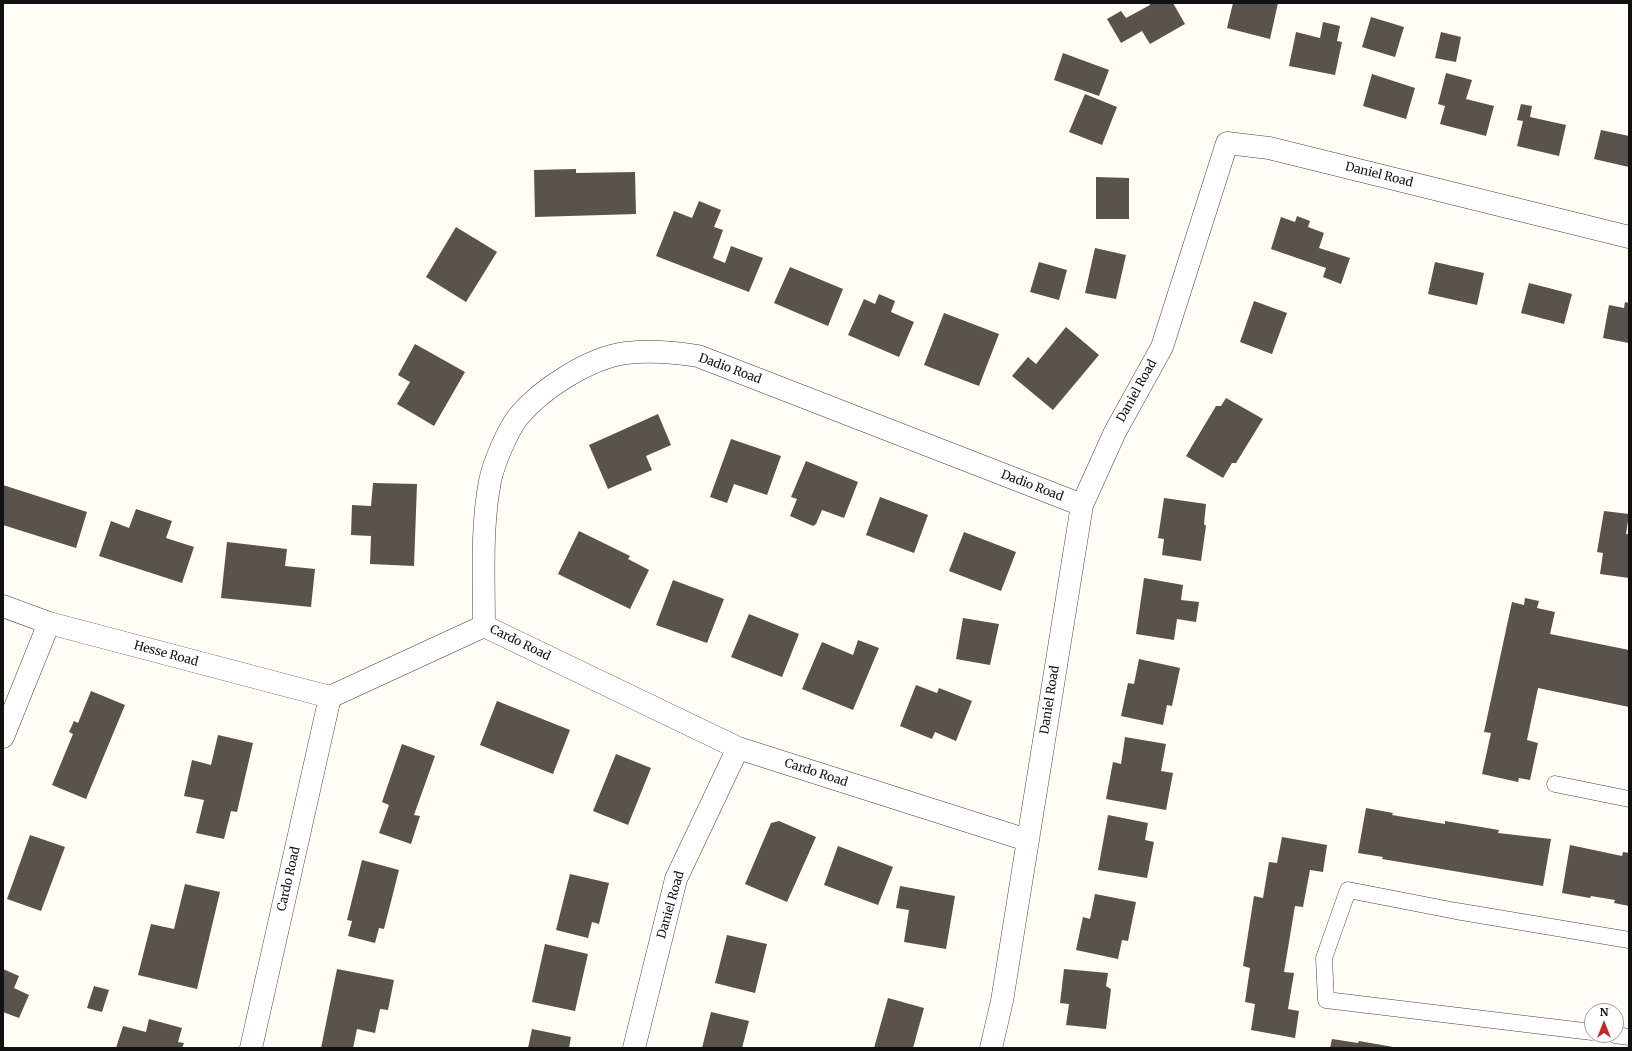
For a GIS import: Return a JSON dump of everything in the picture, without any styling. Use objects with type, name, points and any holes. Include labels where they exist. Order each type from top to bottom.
[{"type":"street","name":"Daniel Road","points":[[991,1048],[1002,1002],[1082,505],[1115,432],[1162,347],[1227,143],[1270,148],[1629,237]]},
{"type":"street","name":"Dadio Road","points":[[484,626],[485,518],[490,480],[504,443],[518,418],[539,396],[567,376],[594,363],[624,353],[661,351],[698,356],[1082,505]]},
{"type":"street","name":"Hesse Road","points":[[3,606],[49,623],[330,697]]},
{"type":"street","points":[[3,737],[49,623]]},
{"type":"street","name":"Cardo Road","points":[[251,1048],[330,697],[484,626],[738,748],[1027,840]]},
{"type":"street","name":"Daniel Road","points":[[634,1048],[676,879],[738,748]]},
{"type":"lane","points":[[1555,784],[1629,798]]},
{"type":"lane","points":[[1584,1031],[1326,1000],[1324,958],[1348,890],[1456,911],[1629,940]]},
{"type":"building","points":[[1149,3],[1173,3],[1185,24],[1150,44],[1142,31],[1121,43],[1107,19],[1121,11],[1126,18],[1150,5]]},
{"type":"building","points":[[1233,3],[1278,3],[1270,39],[1227,28]]},
{"type":"building","points":[[1371,17],[1404,27],[1395,57],[1362,47]]},
{"type":"building","points":[[1323,22],[1340,26],[1337,41],[1342,42],[1335,75],[1289,66],[1296,32],[1320,38]]},
{"type":"building","points":[[1441,32],[1461,37],[1456,62],[1435,58]]},
{"type":"building","points":[[1063,53],[1109,70],[1099,96],[1054,80]]},
{"type":"building","points":[[1446,73],[1472,80],[1466,99],[1494,106],[1486,136],[1440,124],[1445,106],[1438,104]]},
{"type":"building","points":[[1372,74],[1415,88],[1406,119],[1363,106]]},
{"type":"building","points":[[1085,94],[1117,107],[1102,145],[1069,132]]},
{"type":"building","points":[[1521,104],[1532,106],[1530,117],[1566,125],[1559,156],[1517,146],[1523,121],[1517,120]]},
{"type":"building","points":[[1601,130],[1629,136],[1629,167],[1594,159]]},
{"type":"building","points":[[576,169],[576,173],[635,172],[636,214],[535,217],[534,170]]},
{"type":"building","points":[[1096,177],[1129,178],[1129,219],[1096,219]]},
{"type":"building","points":[[699,201],[721,210],[714,227],[723,230],[713,258],[725,263],[731,246],[763,258],[749,292],[656,256],[674,211],[692,218]]},
{"type":"building","points":[[1297,216],[1310,221],[1308,227],[1324,233],[1319,248],[1350,258],[1341,284],[1323,277],[1326,268],[1271,249],[1281,217],[1295,222]]},
{"type":"building","points":[[456,227],[497,252],[466,302],[426,277]]},
{"type":"building","points":[[1095,248],[1126,255],[1116,299],[1085,293]]},
{"type":"building","points":[[1039,262],[1067,270],[1059,300],[1030,292]]},
{"type":"building","points":[[1435,262],[1484,273],[1477,305],[1428,294]]},
{"type":"building","points":[[790,267],[843,289],[828,326],[774,303]]},
{"type":"building","points":[[1529,283],[1572,294],[1564,324],[1521,313]]},
{"type":"building","points":[[879,294],[895,301],[891,312],[914,322],[899,357],[848,335],[864,299],[875,304]]},
{"type":"building","points":[[1254,301],[1287,313],[1272,354],[1240,342]]},
{"type":"building","points":[[1625,302],[1629,303],[1629,343],[1603,338],[1609,305],[1624,308]]},
{"type":"building","points":[[944,313],[999,334],[979,386],[924,365]]},
{"type":"building","points":[[1066,327],[1099,355],[1053,410],[1012,376],[1028,357],[1036,364]]},
{"type":"building","points":[[415,344],[465,372],[434,426],[397,404],[410,382],[398,375]]},
{"type":"building","points":[[1226,398],[1263,419],[1236,463],[1232,463],[1223,478],[1186,456],[1216,406],[1221,406]]},
{"type":"building","points":[[658,414],[671,445],[646,456],[652,470],[608,489],[589,445]]},
{"type":"building","points":[[731,439],[781,456],[767,495],[734,484],[727,503],[710,497]]},
{"type":"building","points":[[806,461],[858,482],[844,518],[822,510],[816,524],[813,526],[790,516],[797,499],[791,497]]},
{"type":"building","points":[[373,483],[417,484],[414,566],[370,564],[371,536],[351,535],[352,505],[371,506]]},
{"type":"building","points":[[3,485],[87,512],[76,548],[3,525]]},
{"type":"building","points":[[880,497],[928,515],[914,553],[866,535]]},
{"type":"building","points":[[1164,498],[1206,504],[1204,524],[1206,526],[1201,561],[1162,555],[1164,539],[1158,538]]},
{"type":"building","points":[[136,509],[172,521],[166,538],[194,547],[182,583],[99,556],[111,521],[129,528]]},
{"type":"building","points":[[1604,511],[1629,514],[1626,534],[1629,534],[1629,578],[1600,574],[1603,553],[1597,552]]},
{"type":"building","points":[[579,531],[630,556],[628,559],[649,570],[630,609],[558,574]]},
{"type":"building","points":[[964,532],[1016,552],[1001,591],[949,571]]},
{"type":"building","points":[[227,542],[287,549],[285,566],[315,569],[311,607],[221,598]]},
{"type":"building","points":[[1144,578],[1183,585],[1181,600],[1199,602],[1196,622],[1177,619],[1174,640],[1136,634]]},
{"type":"building","points":[[673,580],[724,599],[707,643],[656,625]]},
{"type":"building","points":[[1525,598],[1539,601],[1537,608],[1555,612],[1550,634],[1629,650],[1629,707],[1538,688],[1527,740],[1538,743],[1530,780],[1519,778],[1518,782],[1482,774],[1491,733],[1484,732],[1512,602],[1524,605]]},
{"type":"building","points":[[749,614],[799,634],[782,677],[731,657]]},
{"type":"building","points":[[963,618],[999,624],[990,665],[956,659]]},
{"type":"building","points":[[858,640],[879,648],[853,710],[802,689],[822,642],[853,655]]},
{"type":"building","points":[[1139,659],[1180,668],[1172,706],[1167,705],[1163,725],[1121,716],[1128,683],[1134,684]]},
{"type":"building","points":[[916,685],[937,693],[939,688],[972,701],[956,741],[935,732],[932,739],[900,726]]},
{"type":"building","points":[[91,691],[125,705],[86,799],[52,785],[73,734],[69,732],[74,721],[78,723]]},
{"type":"building","points":[[497,701],[570,730],[553,774],[480,745]]},
{"type":"building","points":[[218,735],[253,743],[237,812],[231,811],[224,839],[196,833],[204,800],[184,796],[192,760],[211,765]]},
{"type":"building","points":[[1125,737],[1166,744],[1161,771],[1173,773],[1166,810],[1106,799],[1113,762],[1121,764]]},
{"type":"building","points":[[402,744],[435,756],[414,815],[420,816],[411,844],[379,833],[389,805],[382,802]]},
{"type":"building","points":[[616,754],[651,768],[628,825],[593,811]]},
{"type":"building","points":[[1366,808],[1393,813],[1392,815],[1445,824],[1445,821],[1499,830],[1498,833],[1551,839],[1543,886],[1382,859],[1383,857],[1358,853]]},
{"type":"building","points":[[1108,815],[1148,823],[1145,840],[1154,842],[1147,878],[1098,870]]},
{"type":"building","points":[[779,821],[816,837],[787,902],[745,884],[771,823]]},
{"type":"building","points":[[30,835],[65,847],[41,911],[7,899]]},
{"type":"building","points":[[1282,837],[1327,845],[1323,872],[1310,870],[1303,907],[1295,906],[1284,972],[1294,973],[1288,1009],[1299,1011],[1295,1038],[1251,1030],[1255,1004],[1245,1002],[1250,968],[1243,966],[1254,896],[1263,898],[1269,862],[1277,863]]},
{"type":"building","points":[[1570,845],[1622,856],[1623,852],[1629,853],[1629,906],[1614,903],[1615,900],[1591,896],[1590,898],[1562,893]]},
{"type":"building","points":[[838,846],[893,867],[878,905],[824,885]]},
{"type":"building","points":[[362,860],[399,870],[384,929],[379,928],[375,943],[348,936],[352,921],[347,920]]},
{"type":"building","points":[[570,874],[609,883],[599,924],[592,922],[588,938],[556,930]]},
{"type":"building","points":[[185,884],[220,892],[197,989],[138,975],[151,924],[174,929]]},
{"type":"building","points":[[900,886],[955,896],[946,949],[904,942],[909,910],[896,908]]},
{"type":"building","points":[[1095,894],[1136,902],[1128,941],[1122,940],[1118,959],[1076,950],[1083,917],[1090,919]]},
{"type":"building","points":[[727,935],[767,944],[755,993],[715,983]]},
{"type":"building","points":[[545,944],[588,954],[575,1011],[532,1002]]},
{"type":"building","points":[[3,969],[19,976],[14,988],[29,995],[19,1018],[3,1012]]},
{"type":"building","points":[[337,969],[394,980],[388,1010],[380,1009],[375,1033],[357,1029],[353,1048],[321,1048]]},
{"type":"building","points":[[1064,969],[1108,973],[1106,986],[1111,989],[1106,1029],[1066,1025],[1069,1004],[1060,1003]]},
{"type":"building","points":[[94,986],[109,990],[102,1012],[87,1008]]},
{"type":"building","points":[[888,998],[924,1008],[913,1048],[874,1048]]},
{"type":"building","points":[[711,1012],[749,1021],[742,1048],[702,1048]]},
{"type":"building","points":[[149,1019],[182,1028],[178,1042],[184,1043],[182,1048],[116,1048],[123,1026],[146,1032]]},
{"type":"building","points":[[532,1029],[571,1037],[569,1048],[528,1048]]},
{"type":"building","points":[[1332,1039],[1358,1043],[1359,1041],[1399,1048],[1330,1048]]}]
